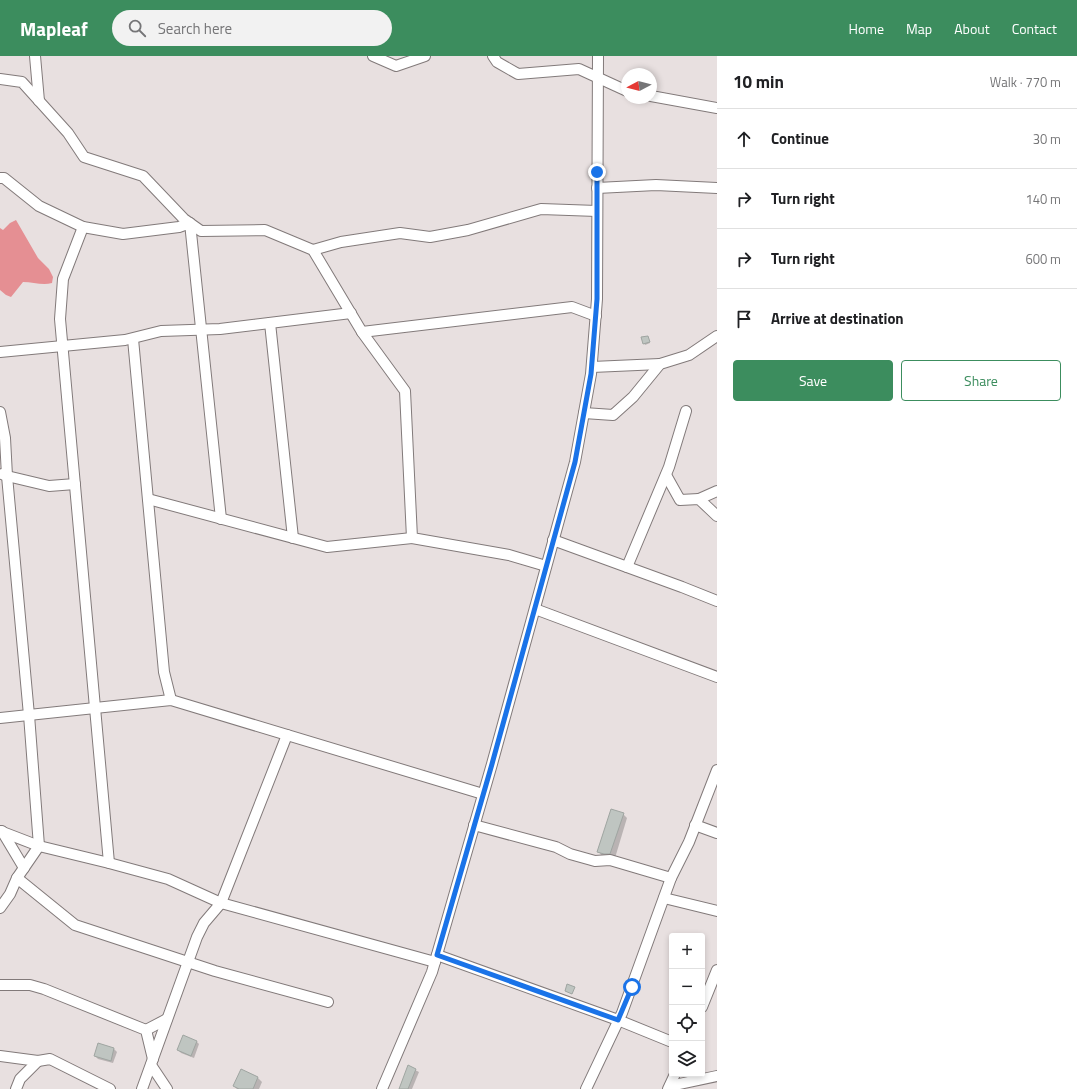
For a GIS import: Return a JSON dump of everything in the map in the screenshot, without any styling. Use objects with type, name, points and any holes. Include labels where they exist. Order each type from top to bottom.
[{"type":"street","points":[[35,56],[39,101]]},
{"type":"street","points":[[373,56],[396,66],[425,56]]},
{"type":"street","points":[[493,56],[497,62],[518,74],[579,68],[621,88]]},
{"type":"street","points":[[382,1089],[430,978],[436,959],[575,462],[592,367],[597,299],[598,77],[596,56]]},
{"type":"street","points":[[0,79],[22,82],[68,133],[84,157],[143,176],[184,219],[201,231],[265,230],[313,250],[362,332],[405,391],[412,538]]},
{"type":"street","points":[[657,97],[717,108]]},
{"type":"street","points":[[0,178],[4,178],[39,206],[83,227],[123,234],[179,227],[190,223]]},
{"type":"street","points":[[597,188],[656,185],[717,188]]},
{"type":"street","points":[[313,250],[341,242],[400,233],[430,237],[468,230],[541,210],[597,211]]},
{"type":"street","points":[[190,223],[221,519]]},
{"type":"street","points":[[83,227],[62,279],[60,319],[109,863]]},
{"type":"street","points":[[362,332],[572,307],[596,316]]},
{"type":"street","points":[[0,352],[133,339],[161,331],[220,329],[351,313]]},
{"type":"street","points":[[270,323],[292,538]]},
{"type":"street","points":[[592,367],[660,364],[690,355],[717,336]]},
{"type":"street","points":[[133,339],[164,672],[171,700]]},
{"type":"street","points":[[584,413],[613,415],[633,397],[660,364]]},
{"type":"street","points":[[627,567],[666,475],[686,411]]},
{"type":"street","points":[[0,412],[5,438],[3,475],[29,715],[39,846],[17,878],[10,894],[0,908]]},
{"type":"street","points":[[3,475],[48,486],[75,484]]},
{"type":"street","points":[[666,475],[680,500],[699,500],[717,491]]},
{"type":"street","points":[[148,499],[327,547],[412,538],[509,555],[546,566]]},
{"type":"street","points":[[699,500],[717,516]]},
{"type":"street","points":[[553,540],[717,601]]},
{"type":"street","points":[[534,608],[717,677]]},
{"type":"street","points":[[0,718],[171,700],[483,794]]},
{"type":"street","points":[[142,1089],[197,937],[204,923],[220,903],[287,735]]},
{"type":"street","points":[[586,1089],[618,1020],[664,898],[689,842],[717,770]]},
{"type":"street","points":[[474,825],[548,845],[570,854],[595,861],[610,860],[672,878]]},
{"type":"street","points":[[695,825],[717,833]]},
{"type":"street","points":[[1,830],[39,846],[168,879],[220,903],[436,959],[618,1020],[670,1041]]},
{"type":"street","points":[[1,830],[24,868]]},
{"type":"street","points":[[17,878],[75,925],[187,962],[328,1002]]},
{"type":"street","points":[[664,898],[717,911]]},
{"type":"street","points":[[703,1005],[717,970]]},
{"type":"street","points":[[0,985],[30,985],[44,989],[146,1030],[167,1019]]},
{"type":"street","points":[[146,1030],[152,1062],[167,1089]]},
{"type":"street","points":[[0,1056],[38,1061],[50,1059],[110,1089]]},
{"type":"street","points":[[16,1089],[20,1080],[38,1061]]},
{"type":"street","points":[[669,1088],[717,1076]]},
{"type":"street","points":[[669,1088],[674,1077]]},
{"type":"shaded area","points":[[16,220],[38,258],[49,269],[53,277],[52,283],[49,284],[23,282],[11,297],[0,290],[0,228],[3,230],[10,223]]},
{"type":"building","points":[[648,336],[650,342],[643,344],[641,337]]},
{"type":"building","points":[[611,809],[624,813],[610,854],[604,854],[597,852]]},
{"type":"building","points":[[567,984],[575,987],[572,994],[565,991]]},
{"type":"building","points":[[183,1035],[197,1041],[191,1056],[177,1050]]},
{"type":"building","points":[[98,1043],[114,1048],[111,1061],[94,1056]]},
{"type":"building","points":[[408,1065],[416,1069],[408,1089],[399,1089]]},
{"type":"building","points":[[241,1069],[258,1077],[253,1089],[239,1089],[233,1086]]},
{"type":"route","points":[[597,172],[597,299],[591,374],[575,462],[492,764],[437,955],[618,1020],[632,987]]}]
